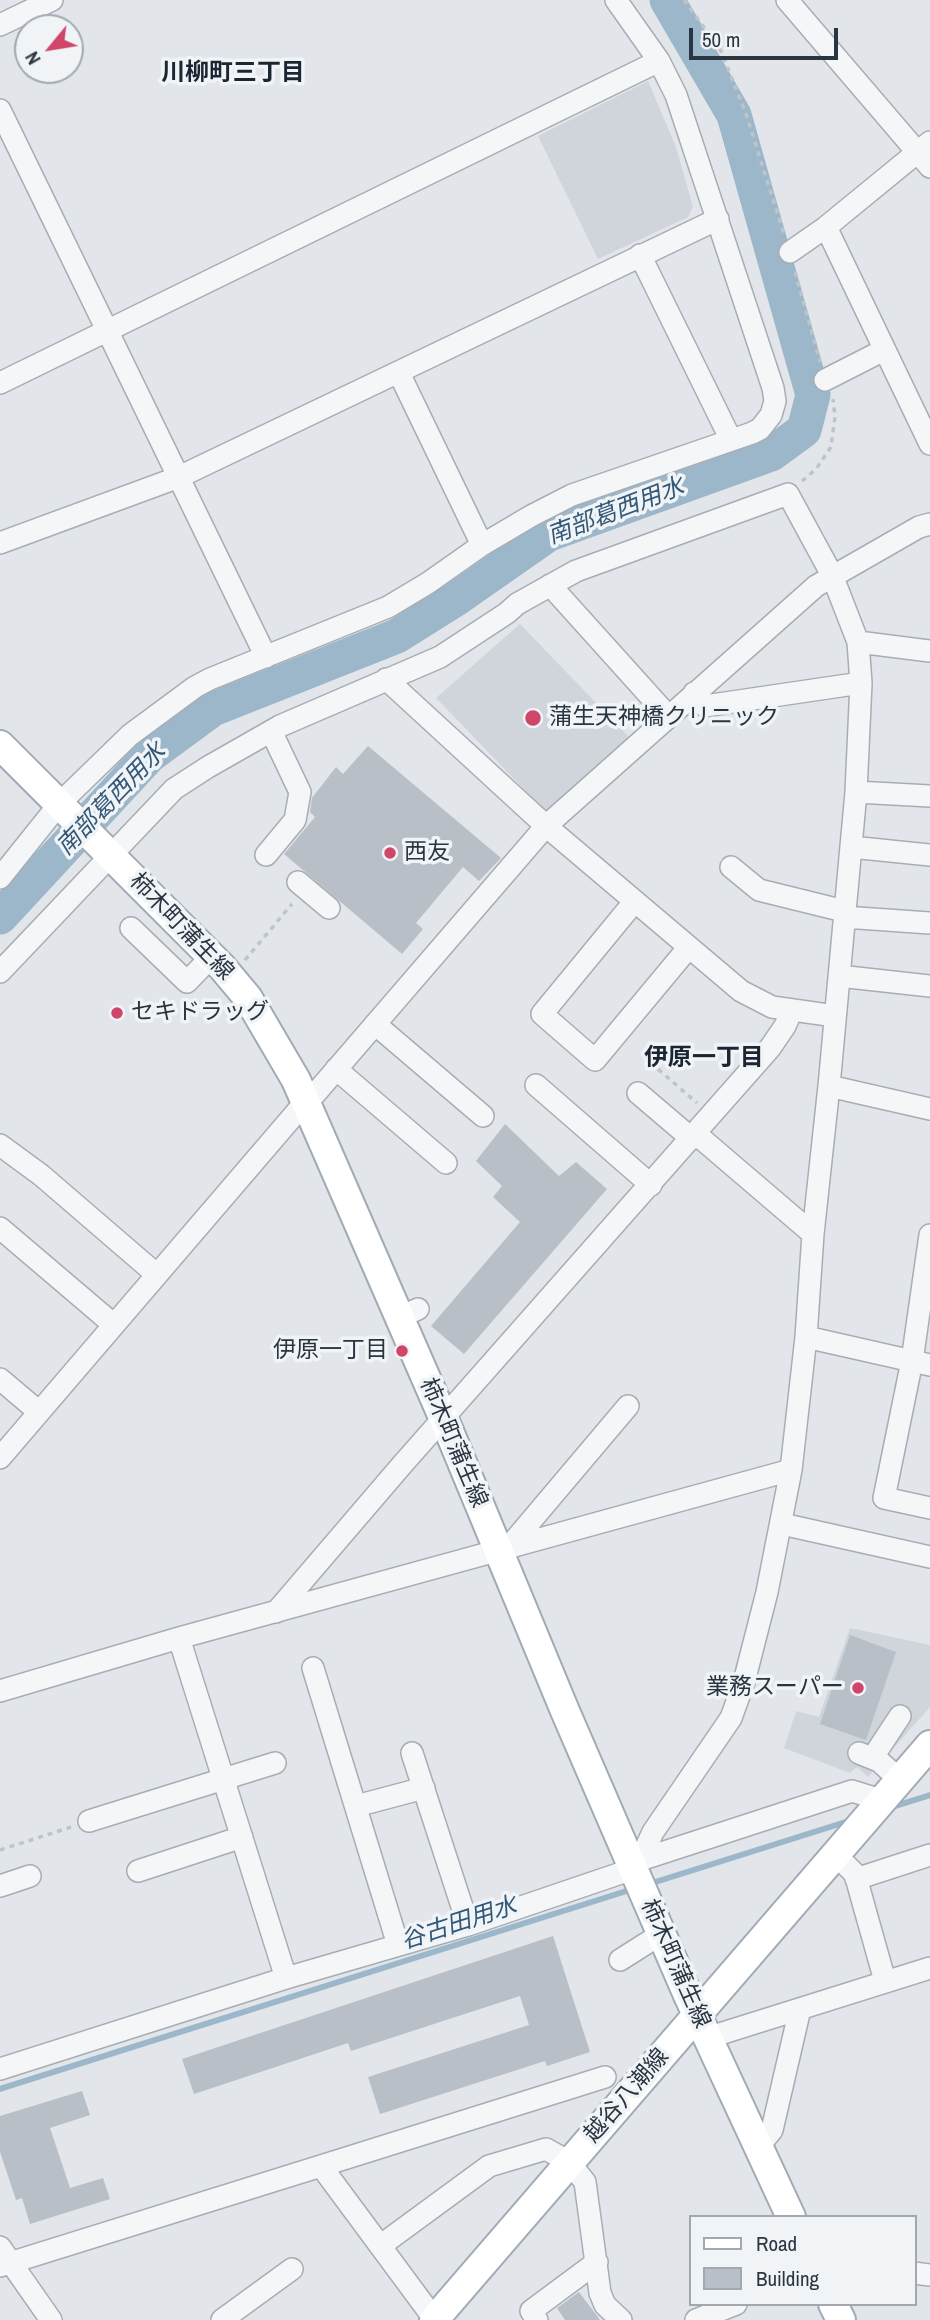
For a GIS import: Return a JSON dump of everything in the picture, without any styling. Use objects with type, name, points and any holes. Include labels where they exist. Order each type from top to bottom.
[{"type":"main road","name":"柿木町蒲生線","points":[[0,745],[212,956],[248,998],[270,1032],[409,1313],[443,1418],[503,1550],[637,1865],[663,1936],[702,2027],[790,2215]]},
{"type":"main road","name":"越谷八潮線","points":[[435,2320],[569,2162],[702,2027],[836,1855],[930,1745]]},
{"type":"street","points":[[0,26],[52,0]]},
{"type":"street","points":[[0,878],[130,735],[195,687],[388,607],[482,545],[572,495],[760,429],[771,415],[775,401],[676,95],[659,61],[616,0]]},
{"type":"street","points":[[787,0],[926,154],[790,252]]},
{"type":"street","points":[[0,383],[659,61]]},
{"type":"street","points":[[0,110],[8,148],[106,330],[265,657]]},
{"type":"street","points":[[0,543],[179,477],[718,219]]},
{"type":"street","points":[[826,227],[930,444]]},
{"type":"street","points":[[640,255],[731,440]]},
{"type":"street","points":[[825,380],[884,350]]},
{"type":"street","points":[[400,373],[482,545]]},
{"type":"street","points":[[0,972],[109,852],[174,789],[208,767],[271,731],[440,657],[517,604],[576,571],[788,494],[832,575],[858,642],[861,683],[856,792],[830,1086],[813,1234],[806,1337],[782,1524],[744,1682],[731,1718],[653,1832],[637,1865]]},
{"type":"street","points":[[0,1458],[306,1101],[446,951],[546,826],[816,586],[919,527],[930,524]]},
{"type":"street","points":[[550,584],[668,716]]},
{"type":"street","points":[[858,642],[930,651]]},
{"type":"street","points":[[386,679],[546,826],[741,991],[772,1007],[835,1016]]},
{"type":"street","points":[[694,693],[705,706],[861,683]]},
{"type":"street","points":[[266,855],[295,820],[300,792],[271,731]]},
{"type":"street","points":[[856,792],[930,796]]},
{"type":"street","points":[[851,847],[930,855]]},
{"type":"street","points":[[731,867],[759,890],[844,914],[930,923]]},
{"type":"street","points":[[298,889],[329,908]]},
{"type":"street","points":[[635,901],[542,1014],[596,1060],[689,947]]},
{"type":"street","points":[[131,928],[187,982],[212,956]]},
{"type":"street","points":[[839,976],[930,986]]},
{"type":"street","points":[[276,1612],[443,1418],[712,1116],[770,1048],[792,1010]]},
{"type":"street","points":[[375,1024],[483,1116]]},
{"type":"street","points":[[336,1069],[446,1163]]},
{"type":"street","points":[[536,1085],[651,1185]]},
{"type":"street","points":[[830,1086],[930,1109]]},
{"type":"street","points":[[638,1093],[813,1234]]},
{"type":"street","points":[[0,1145],[41,1175],[156,1275]]},
{"type":"street","points":[[0,1228],[114,1325]]},
{"type":"street","points":[[930,1236],[921,1363],[884,1498],[930,1508]]},
{"type":"street","points":[[806,1337],[921,1363]]},
{"type":"street","points":[[0,1379],[40,1412]]},
{"type":"street","points":[[503,1550],[628,1406]]},
{"type":"street","points":[[0,1691],[179,1638],[791,1470]]},
{"type":"street","points":[[782,1524],[930,1557]]},
{"type":"street","points":[[179,1638],[286,1979]]},
{"type":"street","points":[[313,1668],[398,1945]]},
{"type":"street","points":[[892,1790],[866,1755],[900,1716]]},
{"type":"street","points":[[412,1753],[468,1925]]},
{"type":"street","points":[[89,1821],[275,1763]]},
{"type":"street","points":[[356,1806],[424,1788]]},
{"type":"street","points":[[0,2069],[468,1925],[852,1791],[892,1790]]},
{"type":"street","points":[[138,1871],[242,1837]]},
{"type":"street","points":[[836,1855],[855,1874],[885,1981]]},
{"type":"street","points":[[856,1879],[930,1855]]},
{"type":"street","points":[[0,1886],[30,1876]]},
{"type":"street","points":[[620,1960],[663,1936]]},
{"type":"street","points":[[702,2027],[800,2009],[930,1968]]},
{"type":"street","points":[[758,2147],[772,2130],[800,2009]]},
{"type":"street","points":[[51,2320],[3,2259],[321,2166],[605,2077]]},
{"type":"street","points":[[380,2246],[489,2166],[546,2149],[569,2162],[585,2182],[602,2300],[621,2320]]},
{"type":"street","points":[[321,2166],[435,2320]]},
{"type":"street","points":[[537,2320],[531,2311],[597,2262]]},
{"type":"street","points":[[222,2320],[292,2269]]},
{"type":"street","points":[[696,2320],[731,2306]]},
{"type":"path","points":[[240,967],[298,889]]},
{"type":"path","points":[[643,1056],[712,1116]]},
{"type":"path","points":[[0,1850],[89,1821]]},
{"type":"shaded area","points":[[648,81],[676,147],[693,207],[688,217],[598,259],[538,136]]},
{"type":"shaded area","name":"蒲生天神橋クリニック","points":[[520,624],[630,738],[546,812],[436,698]]},
{"type":"shaded area","points":[[850,1628],[930,1645],[930,1707],[868,1777],[857,1767],[850,1773],[784,1748],[796,1711],[819,1717]]},
{"type":"building","points":[[368,746],[501,858],[479,881],[463,867],[416,923],[423,929],[402,954],[284,854],[315,817],[310,812],[312,798],[336,767],[343,774]]},
{"type":"building","points":[[505,1124],[559,1176],[576,1162],[607,1189],[464,1354],[431,1326],[520,1222],[493,1197],[502,1186],[476,1161]]},
{"type":"building","points":[[850,1635],[896,1652],[866,1740],[820,1724]]},
{"type":"building","points":[[553,1936],[590,2052],[547,2066],[545,2061],[380,2114],[368,2077],[529,2025],[520,1996],[351,2051],[348,2043],[194,2094],[182,2059]]},
{"type":"building","points":[[82,2091],[90,2115],[50,2128],[70,2188],[103,2178],[110,2199],[30,2224],[22,2198],[16,2200],[0,2152],[0,2116]]},
{"type":"building","points":[[579,2292],[600,2320],[565,2320],[557,2308]]},
{"type":"waterway","name":"南部葛西用水","points":[[0,917],[149,756],[213,709],[397,636],[456,599],[549,534],[771,454],[804,430],[813,395],[734,115],[667,0]]},
{"type":"waterway","name":"谷古田用水","points":[[889,1808],[930,1795]]},
{"type":"waterway","name":"谷古田用水","points":[[649,1884],[852,1820]]},
{"type":"waterway","name":"谷古田用水","points":[[0,2089],[636,1888]]},
{"type":"place","name":"蒲生天神橋クリニック","points":[[533,718]]},
{"type":"place","name":"西友","points":[[390,853]]},
{"type":"place","name":"セキドラッグ","points":[[117,1013]]},
{"type":"place","name":"伊原一丁目","points":[[402,1351]]},
{"type":"place","name":"業務スーパー","points":[[858,1688]]},
{"type":"district","name":"川柳町三丁目","points":[[233,74]]},
{"type":"district","name":"伊原一丁目","points":[[704,1059]]}]
